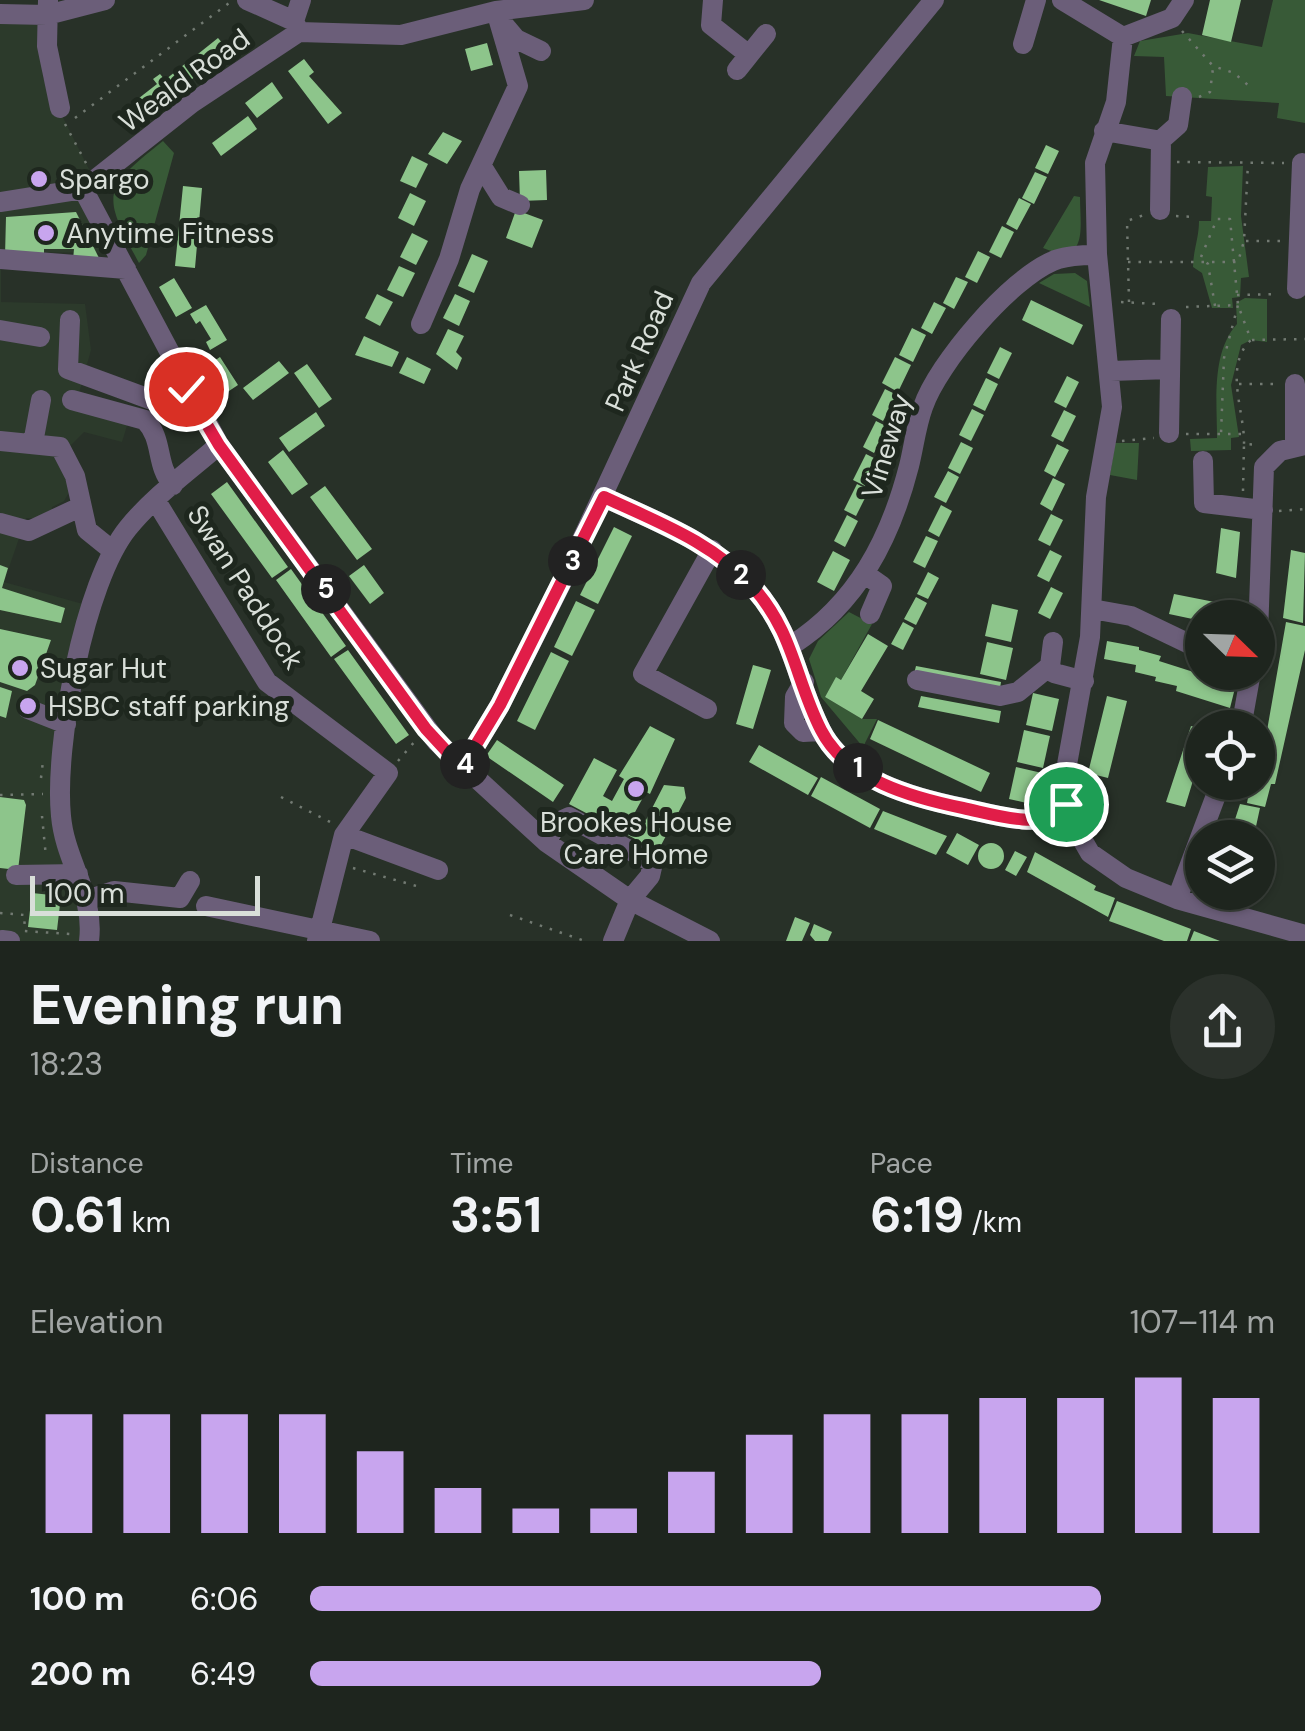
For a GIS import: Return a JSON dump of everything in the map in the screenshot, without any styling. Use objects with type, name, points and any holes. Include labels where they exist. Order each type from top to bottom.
[{"type":"street","points":[[0,14],[105,0]]},
{"type":"street","points":[[248,0],[296,27],[401,36],[584,0]]},
{"type":"street","points":[[296,27],[301,0]]},
{"type":"street","points":[[713,0],[711,25],[740,56],[766,34]]},
{"type":"street","name":"Park Road","points":[[462,768],[500,705],[604,497],[702,283],[934,0]]},
{"type":"street","points":[[1023,44],[1036,0]]},
{"type":"street","points":[[1062,0],[1123,37]]},
{"type":"street","points":[[48,8],[50,65],[62,116]]},
{"type":"street","points":[[1123,37],[1178,9]]},
{"type":"street","points":[[500,18],[516,39],[541,50]]},
{"type":"street","points":[[421,324],[449,260],[481,165],[518,86],[500,18]]},
{"type":"street","name":"Weald Road","points":[[0,202],[89,185],[296,27]]},
{"type":"street","points":[[1123,37],[1116,102],[1095,163],[1098,254],[1112,371],[1112,406],[1094,524],[1092,609],[1084,682],[1066,770],[1067,813],[1080,840],[1105,865],[1177,899],[1305,935]]},
{"type":"street","points":[[1160,210],[1162,152],[1178,124],[1182,97]]},
{"type":"street","points":[[1104,131],[1162,152]]},
{"type":"street","points":[[1297,289],[1302,163]]},
{"type":"street","points":[[481,165],[502,197],[520,205]]},
{"type":"street","points":[[89,185],[126,269],[219,445],[426,729],[462,768],[546,842],[630,900],[710,941]]},
{"type":"street","points":[[0,193],[22,200]]},
{"type":"street","name":"Vineway","points":[[792,645],[834,614],[865,574],[898,504],[924,404],[947,365],[1024,280],[1055,259],[1098,254]]},
{"type":"street","points":[[0,259],[126,269]]},
{"type":"street","points":[[1169,433],[1172,319]]},
{"type":"street","points":[[70,320],[68,368],[182,411],[200,407]]},
{"type":"street","points":[[0,330],[40,337]]},
{"type":"street","points":[[1112,371],[1170,369]]},
{"type":"street","points":[[1257,600],[1256,510],[1264,466],[1270,458],[1300,445],[1295,384]]},
{"type":"street","points":[[40,443],[41,400]]},
{"type":"street","points":[[72,400],[145,420],[158,441],[160,468],[173,485]]},
{"type":"street","points":[[0,441],[60,447],[75,476],[78,508],[94,539],[113,551]]},
{"type":"street","points":[[84,937],[90,899],[61,822],[59,794],[66,724],[90,606],[126,530],[219,445]]},
{"type":"street","points":[[1202,461],[1204,504],[1256,510]]},
{"type":"street","points":[[604,497],[712,550],[764,600],[792,645],[821,732],[852,764],[910,795],[1029,822],[1067,813]]},
{"type":"street","name":"Swan Paddock","points":[[156,501],[268,682],[388,774]]},
{"type":"street","points":[[0,522],[29,531],[78,508]]},
{"type":"street","points":[[707,709],[643,674],[712,550]]},
{"type":"street","points":[[865,574],[882,586],[870,614]]},
{"type":"street","points":[[1092,609],[1132,616],[1185,642]]},
{"type":"street","points":[[1053,642],[1050,666],[1054,673],[1084,682]]},
{"type":"street","points":[[916,680],[1000,696],[1018,692],[1050,666]]},
{"type":"street","points":[[28,709],[66,724]]},
{"type":"street","points":[[319,934],[344,835],[388,774]]},
{"type":"street","points":[[1177,899],[1214,800]]},
{"type":"street","points":[[546,842],[558,822],[568,817],[653,863],[650,876],[630,900],[613,941]]},
{"type":"street","points":[[344,835],[438,870]]},
{"type":"street","points":[[16,875],[78,874]]},
{"type":"street","points":[[90,899],[114,891],[169,898],[187,892],[190,881]]},
{"type":"street","points":[[206,906],[319,934],[370,941]]},
{"type":"street","points":[[2,940],[17,936]]},
{"type":"path","points":[[89,185],[62,116],[233,0]]},
{"type":"path","points":[[1178,9],[1213,66],[1210,92],[1182,97]]},
{"type":"path","points":[[1213,66],[1234,73],[1248,86]]},
{"type":"path","points":[[1162,152],[1248,162],[1302,163]]},
{"type":"path","points":[[1128,262],[1233,264],[1242,256],[1248,162]]},
{"type":"path","points":[[1129,302],[1127,221],[1138,220],[1138,214],[1160,215],[1160,210]]},
{"type":"path","points":[[1216,306],[1208,264],[1201,257],[1218,219],[1230,220],[1238,305],[1251,340]]},
{"type":"path","points":[[1244,241],[1301,236]]},
{"type":"path","points":[[1237,295],[1297,289]]},
{"type":"path","points":[[1104,303],[1171,308],[1238,305]]},
{"type":"path","points":[[1221,434],[1224,358],[1238,305]]},
{"type":"path","points":[[1244,444],[1237,384],[1245,345],[1251,340],[1305,338]]},
{"type":"path","points":[[1237,384],[1295,384]]},
{"type":"path","points":[[1105,439],[1139,442],[1169,433],[1244,434]]},
{"type":"path","points":[[1256,510],[1305,509]]},
{"type":"path","points":[[388,774],[426,729]]},
{"type":"path","points":[[0,795],[43,794]]},
{"type":"path","points":[[281,797],[317,816]]},
{"type":"path","points":[[337,864],[420,887]]},
{"type":"path","points":[[9,913],[11,905]]},
{"type":"path","points":[[0,913],[25,915],[17,936],[84,937]]},
{"type":"path","points":[[510,915],[585,941]]},
{"type":"shaded area","points":[[0,13],[47,15],[40,47],[43,78],[95,181],[83,189],[118,253],[2,252],[1,266],[1,302],[85,304],[91,350],[76,404],[129,419],[122,442],[84,432],[59,457],[71,489],[64,501],[52,507],[51,518],[26,518],[4,582],[90,606],[64,818],[89,941],[0,941]]},
{"type":"green space","points":[[1273,0],[1305,0],[1305,123],[1277,118],[1279,103],[1166,96],[1164,57],[1134,56],[1140,41],[1188,33],[1262,47]]},
{"type":"green space","points":[[163,141],[174,153],[146,255],[139,263],[118,222],[114,194],[128,171]]},
{"type":"green space","points":[[1243,166],[1241,216],[1249,277],[1241,278],[1240,297],[1232,298],[1233,308],[1212,308],[1202,273],[1193,267],[1199,221],[1211,221],[1212,197],[1206,196],[1208,167]]},
{"type":"green space","points":[[1074,196],[1080,197],[1081,220],[1075,248],[1058,252],[1043,248]]},
{"type":"green space","points":[[1075,273],[1087,281],[1090,307],[1039,283],[1054,274]]},
{"type":"green space","points":[[1245,298],[1267,299],[1267,342],[1251,340],[1241,345],[1231,385],[1239,437],[1231,438],[1231,450],[1191,451],[1190,439],[1217,438],[1219,363],[1237,324],[1236,303]]},
{"type":"green space","points":[[1115,443],[1139,443],[1137,480],[1110,475]]},
{"type":"green space","points":[[849,612],[872,624],[841,680],[836,678],[825,697],[862,719],[877,719],[863,747],[821,697],[809,659],[818,641]]},
{"type":"building","points":[[1099,0],[1151,0],[1146,16]]},
{"type":"building","points":[[1210,0],[1241,0],[1231,42],[1202,35]]},
{"type":"building","points":[[218,38],[229,51],[198,75],[188,62]]},
{"type":"building","points":[[487,43],[493,65],[471,71],[465,49]]},
{"type":"building","points":[[304,59],[314,72],[309,76],[342,113],[328,124],[288,71]]},
{"type":"building","points":[[186,63],[196,76],[136,122],[125,109],[157,84],[153,79],[160,74],[165,80]]},
{"type":"building","points":[[272,82],[283,98],[257,118],[245,103]]},
{"type":"building","points":[[248,116],[257,129],[221,156],[212,143]]},
{"type":"building","points":[[443,132],[462,141],[447,164],[428,154]]},
{"type":"building","points":[[1046,145],[1059,151],[1048,174],[1035,168]]},
{"type":"building","points":[[412,156],[428,164],[416,188],[400,181]]},
{"type":"building","points":[[546,170],[547,200],[520,201],[519,171]]},
{"type":"building","points":[[1035,172],[1047,177],[1034,204],[1022,198]]},
{"type":"building","points":[[183,186],[202,188],[195,268],[175,266]]},
{"type":"building","points":[[410,193],[426,201],[414,226],[398,218]]},
{"type":"building","points":[[1019,198],[1031,204],[1017,230],[1006,224]]},
{"type":"building","points":[[516,210],[543,220],[532,248],[506,238]]},
{"type":"building","name":"Anytime Fitness","points":[[76,212],[99,258],[73,260],[74,249],[44,249],[44,257],[5,256],[6,217]]},
{"type":"building","points":[[1002,226],[1014,232],[1001,258],[989,252]]},
{"type":"building","points":[[412,233],[428,241],[416,265],[400,257]]},
{"type":"building","points":[[978,251],[990,257],[977,283],[965,277]]},
{"type":"building","points":[[472,254],[488,261],[474,293],[458,286]]},
{"type":"building","points":[[399,266],[415,273],[403,297],[387,290]]},
{"type":"building","points":[[956,277],[968,282],[954,309],[943,303]]},
{"type":"building","points":[[174,278],[192,308],[176,317],[159,287]]},
{"type":"building","points":[[377,294],[393,302],[380,326],[365,318]]},
{"type":"building","points":[[455,294],[470,301],[459,326],[443,318]]},
{"type":"building","points":[[1031,300],[1083,325],[1073,345],[1022,320]]},
{"type":"building","points":[[934,302],[946,308],[932,334],[921,328]]},
{"type":"building","points":[[206,305],[227,340],[210,350],[206,342],[211,339],[200,321],[196,324],[190,314]]},
{"type":"building","points":[[912,328],[926,335],[913,362],[899,355]]},
{"type":"building","points":[[448,329],[464,336],[456,352],[462,358],[457,370],[436,354]]},
{"type":"building","points":[[364,336],[399,352],[392,367],[355,355]]},
{"type":"building","points":[[1000,347],[1012,353],[999,379],[987,373]]},
{"type":"building","points":[[220,357],[238,385],[223,395],[205,367]]},
{"type":"building","points":[[407,357],[431,369],[424,384],[399,373]]},
{"type":"building","points":[[895,357],[911,365],[898,392],[882,383]]},
{"type":"building","points":[[279,361],[289,373],[253,400],[243,388]]},
{"type":"building","points":[[307,364],[332,399],[319,408],[294,373]]},
{"type":"building","points":[[1067,376],[1079,382],[1066,408],[1054,402]]},
{"type":"building","points":[[986,378],[998,384],[985,411],[973,405]]},
{"type":"building","points":[[885,389],[897,395],[883,421],[872,415]]},
{"type":"building","points":[[972,409],[984,415],[971,441],[959,435]]},
{"type":"building","points":[[1064,410],[1076,416],[1063,442],[1051,436]]},
{"type":"building","points":[[316,412],[325,426],[289,452],[279,438]]},
{"type":"building","points":[[876,421],[888,427],[874,453],[863,447]]},
{"type":"building","points":[[961,442],[973,448],[960,474],[948,468]]},
{"type":"building","points":[[1057,444],[1069,450],[1055,477],[1044,471]]},
{"type":"building","points":[[283,450],[308,484],[292,495],[268,462]]},
{"type":"building","points":[[866,454],[878,460],[865,486],[853,480]]},
{"type":"building","points":[[948,471],[959,477],[946,503],[934,497]]},
{"type":"building","points":[[1053,478],[1065,484],[1052,511],[1040,504]]},
{"type":"building","points":[[227,482],[288,567],[272,578],[211,494]]},
{"type":"building","points":[[857,484],[869,490],[856,516],[844,510]]},
{"type":"building","points":[[325,486],[372,549],[357,560],[310,497]]},
{"type":"building","points":[[941,505],[952,511],[939,537],[928,531]]},
{"type":"building","points":[[1051,514],[1063,520],[1050,546],[1038,540]]},
{"type":"building","points":[[847,515],[858,521],[845,547],[834,541]]},
{"type":"building","points":[[614,527],[632,536],[598,604],[580,595]]},
{"type":"building","points":[[1221,528],[1240,532],[1236,578],[1216,573]]},
{"type":"building","points":[[926,536],[938,541],[925,568],[913,562]]},
{"type":"building","points":[[1050,550],[1062,556],[1049,582],[1037,576]]},
{"type":"building","points":[[1291,550],[1305,553],[1303,623],[1283,618]]},
{"type":"building","points":[[833,551],[850,560],[834,591],[817,582]]},
{"type":"building","points":[[0,565],[8,568],[2,588],[65,608],[61,623],[0,610]]},
{"type":"building","points":[[364,565],[384,593],[370,604],[349,576]]},
{"type":"building","points":[[291,569],[346,646],[331,657],[276,580]]},
{"type":"building","points":[[928,572],[939,578],[928,599],[917,594]]},
{"type":"building","points":[[1051,587],[1063,593],[1050,619],[1038,613]]},
{"type":"building","points":[[1174,594],[1204,600],[1185,600],[1185,617],[1169,614]]},
{"type":"building","points":[[916,597],[927,603],[916,625],[904,619]]},
{"type":"building","points":[[576,601],[595,610],[572,656],[554,647]]},
{"type":"building","points":[[992,604],[1018,610],[1011,642],[985,636]]},
{"type":"building","points":[[903,622],[914,628],[903,650],[891,644]]},
{"type":"building","points":[[1286,622],[1305,626],[1305,650],[1275,784],[1275,710],[1271,710]]},
{"type":"building","name":"Sugar Hut","points":[[0,629],[51,640],[35,685],[27,691],[0,682]]},
{"type":"building","points":[[868,634],[888,646],[861,691],[874,699],[862,719],[825,697],[836,677],[841,680]]},
{"type":"building","points":[[1107,641],[1139,647],[1161,656],[1159,661],[1185,669],[1185,690],[1234,690],[1230,708],[1176,691],[1177,686],[1135,672],[1136,665],[1104,659]]},
{"type":"building","points":[[987,642],[1013,648],[1006,680],[980,674]]},
{"type":"building","points":[[348,650],[409,735],[396,744],[334,659]]},
{"type":"building","points":[[551,652],[569,661],[535,730],[517,721]]},
{"type":"building","points":[[753,665],[771,670],[753,729],[736,724]]},
{"type":"building","points":[[916,666],[1001,682],[999,695],[913,678]]},
{"type":"building","points":[[0,687],[12,691],[6,718],[0,716]]},
{"type":"building","points":[[1033,693],[1059,699],[1052,731],[1026,725]]},
{"type":"building","points":[[921,696],[1001,711],[999,723],[918,707]]},
{"type":"building","points":[[1107,696],[1127,701],[1108,778],[1088,773]]},
{"type":"building","points":[[878,720],[990,773],[981,792],[870,739]]},
{"type":"building","name":"Brookes House Care Home","points":[[650,726],[675,739],[650,794],[646,792],[634,814],[646,820],[664,785],[684,787],[686,798],[658,851],[569,804],[594,758],[617,770],[603,796],[612,801],[624,779],[619,776]]},
{"type":"building","points":[[1024,730],[1050,736],[1043,768],[1017,762]]},
{"type":"building","points":[[497,740],[564,785],[553,802],[486,756]]},
{"type":"building","points":[[1185,744],[1185,807],[1166,802]]},
{"type":"building","points":[[759,745],[818,778],[808,795],[749,762]]},
{"type":"building","points":[[1016,767],[1042,773],[1035,805],[1009,799]]},
{"type":"building","points":[[821,777],[880,809],[870,828],[811,796]]},
{"type":"building","points":[[0,797],[24,800],[26,805],[18,870],[0,868]]},
{"type":"building","points":[[1248,800],[1267,800],[1265,807]]},
{"type":"building","points":[[1240,804],[1260,808],[1257,820],[1235,820]]},
{"type":"building","points":[[883,811],[947,836],[936,855],[874,829]]},
{"type":"building","points":[[957,833],[979,845],[968,865],[946,853]]},
{"type":"building","points":[[991,843],[1000,847],[1004,856],[1000,865],[991,869],[982,865],[978,856],[982,847]]},
{"type":"building","points":[[1015,851],[1027,857],[1016,876],[1005,870]]},
{"type":"building","points":[[1035,852],[1096,886],[1094,890],[1115,898],[1108,917],[1027,872]]},
{"type":"building","points":[[32,893],[61,896],[57,930],[28,927]]},
{"type":"building","points":[[1117,901],[1191,929],[1187,941],[1164,941],[1109,921]]},
{"type":"building","points":[[795,917],[810,923],[802,941],[786,941]]},
{"type":"building","points":[[814,924],[832,932],[828,941],[815,941],[810,935]]},
{"type":"building","points":[[1194,931],[1220,941],[1190,941]]},
{"type":"place","name":"Spargo","points":[[39,179]]},
{"type":"place","name":"Anytime Fitness","points":[[46,233]]},
{"type":"place","name":"Sugar Hut","points":[[20,668]]},
{"type":"place","name":"HSBC staff parking","points":[[28,706]]},
{"type":"place","name":"Brookes House Care Home","points":[[636,789]]},
{"type":"route","points":[[186,389],[219,445],[426,729],[462,768],[500,705],[604,497],[712,550],[749,583],[792,645],[821,732],[835,750],[876,780],[941,804],[1029,822],[1067,813],[1066,804]]}]
